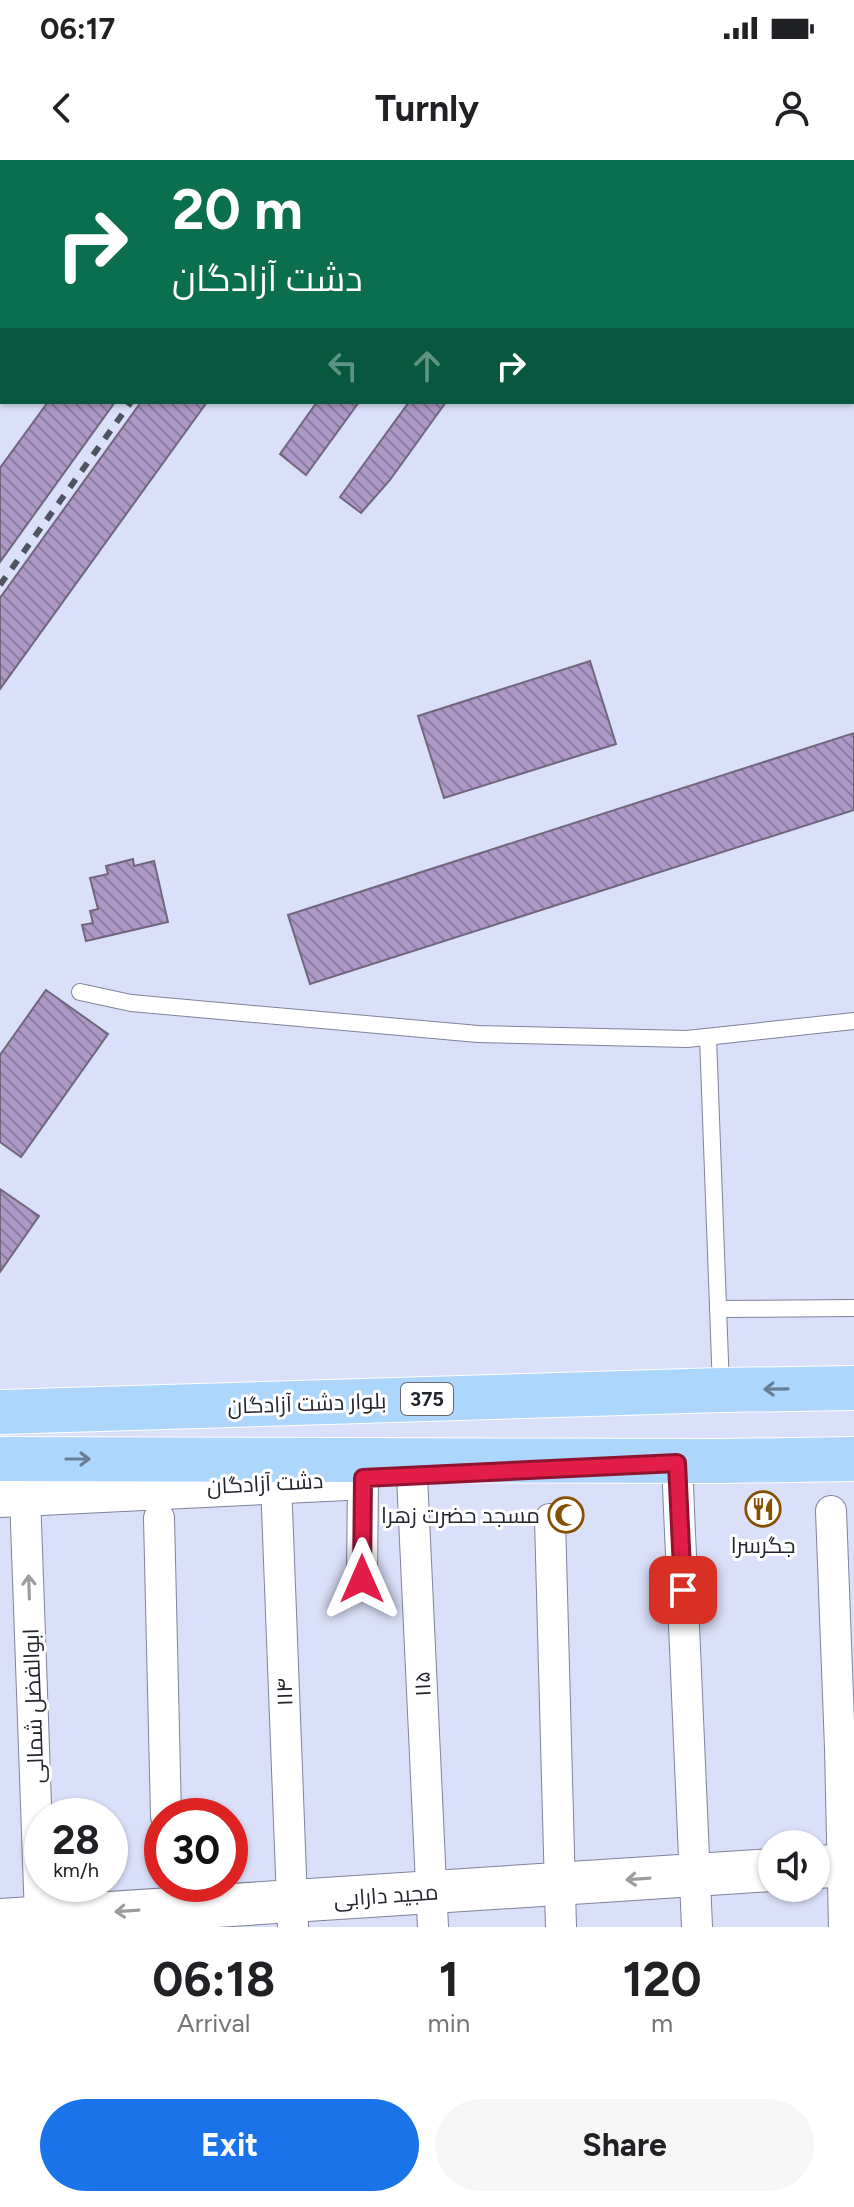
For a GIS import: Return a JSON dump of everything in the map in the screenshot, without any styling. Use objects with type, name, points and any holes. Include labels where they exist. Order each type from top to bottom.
[{"type":"main road","points":[[0,1383],[541,1374],[721,1390]]},
{"type":"main road","name":"بلوار دشت آزادگان","points":[[0,1412],[854,1388]]},
{"type":"main road","points":[[0,1459],[854,1459]]},
{"type":"street","name":"دشت آزادگان","points":[[13,1495],[722,1461]]},
{"type":"street","points":[[677,1463],[697,1927]]},
{"type":"street","name":"۱۱۵","points":[[412,1476],[433,1910]]},
{"type":"street","points":[[362,1579],[363,1478]]},
{"type":"street","name":"۱۱۴","points":[[276,1482],[292,1914]]},
{"type":"street","name":"ابوالفضل شمالی","points":[[13,1495],[20,1918]]},
{"type":"street","points":[[831,1511],[845,1670],[847,1747],[837,1866],[847,1919]]},
{"type":"street","points":[[159,1518],[166,1798]]},
{"type":"street","points":[[550,1519],[561,1927]]},
{"type":"street","name":"مجید دارابی","points":[[20,1918],[169,1907],[292,1914],[433,1910],[560,1884],[758,1871]]},
{"type":"lane","points":[[80,992],[131,1003],[478,1034],[687,1039],[854,1021]]},
{"type":"lane","points":[[708,1037],[721,1390]]},
{"type":"lane","points":[[718,1309],[854,1308]]},
{"type":"building","points":[[47,404],[114,404],[0,562],[0,468]]},
{"type":"building","points":[[140,404],[206,404],[0,689],[0,598]]},
{"type":"building","points":[[316,404],[358,404],[306,475],[280,454]]},
{"type":"building","points":[[408,404],[445,404],[390,480],[361,513],[340,497]]},
{"type":"building","points":[[590,661],[616,744],[444,798],[418,716]]},
{"type":"building","points":[[854,733],[854,810],[310,984],[288,915]]},
{"type":"building","points":[[133,859],[134,866],[154,861],[168,922],[86,941],[82,925],[93,923],[90,911],[98,909],[90,878],[108,874],[106,866]]},
{"type":"building","points":[[46,990],[108,1034],[21,1157],[0,1142],[0,1055]]},
{"type":"building","points":[[0,1189],[39,1216],[0,1272]]},
{"type":"railway","points":[[0,585],[130,404]]},
{"type":"place","name":"جگرسرا","points":[[763,1509]]},
{"type":"place","name":"مسجد حضرت زهرا","points":[[566,1515]]},
{"type":"route","points":[[362,1579],[363,1478],[677,1463],[683,1590]]}]
